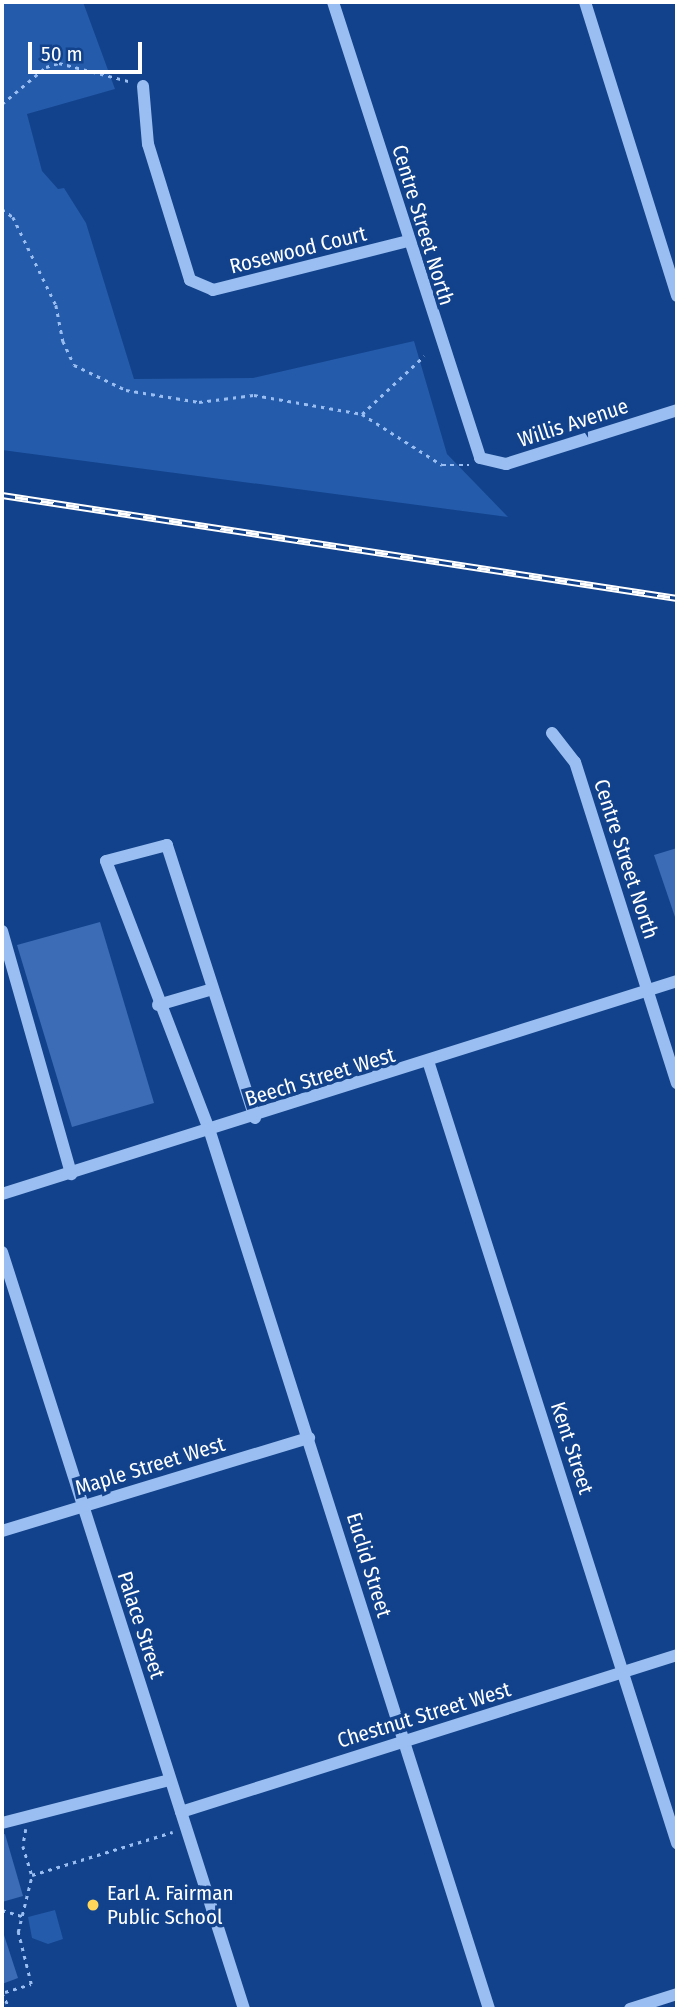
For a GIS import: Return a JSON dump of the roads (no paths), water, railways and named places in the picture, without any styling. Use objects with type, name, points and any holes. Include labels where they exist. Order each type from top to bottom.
[{"type":"street","name":"Centre Street North","points":[[333,2],[475,461]]},
{"type":"street","points":[[585,2],[677,296]]},
{"type":"street","name":"Rosewood Court","points":[[143,86],[148,144],[190,280],[213,290],[408,241]]},
{"type":"street","name":"Willis Avenue","points":[[475,461],[506,464],[677,410]]},
{"type":"street","name":"Centre Street North","points":[[552,733],[575,762],[677,1083]]},
{"type":"street","name":"Euclid Street","points":[[213,989],[167,845],[106,861],[158,1005],[210,1132],[489,2009]]},
{"type":"street","points":[[2,931],[5,957],[71,1174]]},
{"type":"street","name":"Beech Street West","points":[[2,1194],[429,1064],[677,981]]},
{"type":"street","points":[[158,1005],[213,989],[255,1118]]},
{"type":"street","name":"Kent Street","points":[[429,1064],[677,1843]]},
{"type":"street","name":"Palace Street","points":[[2,1252],[244,2009]]},
{"type":"street","name":"Maple Street West","points":[[2,1531],[309,1438]]},
{"type":"street","name":"Chestnut Street West","points":[[181,1812],[677,1655]]},
{"type":"street","points":[[2,1823],[170,1780]]},
{"type":"street","points":[[630,2009],[677,1994]]},
{"type":"railway","points":[[2,495],[677,598]]},
{"type":"place","name":"Earl A. Fairman Public School","points":[[93,1905]]}]
